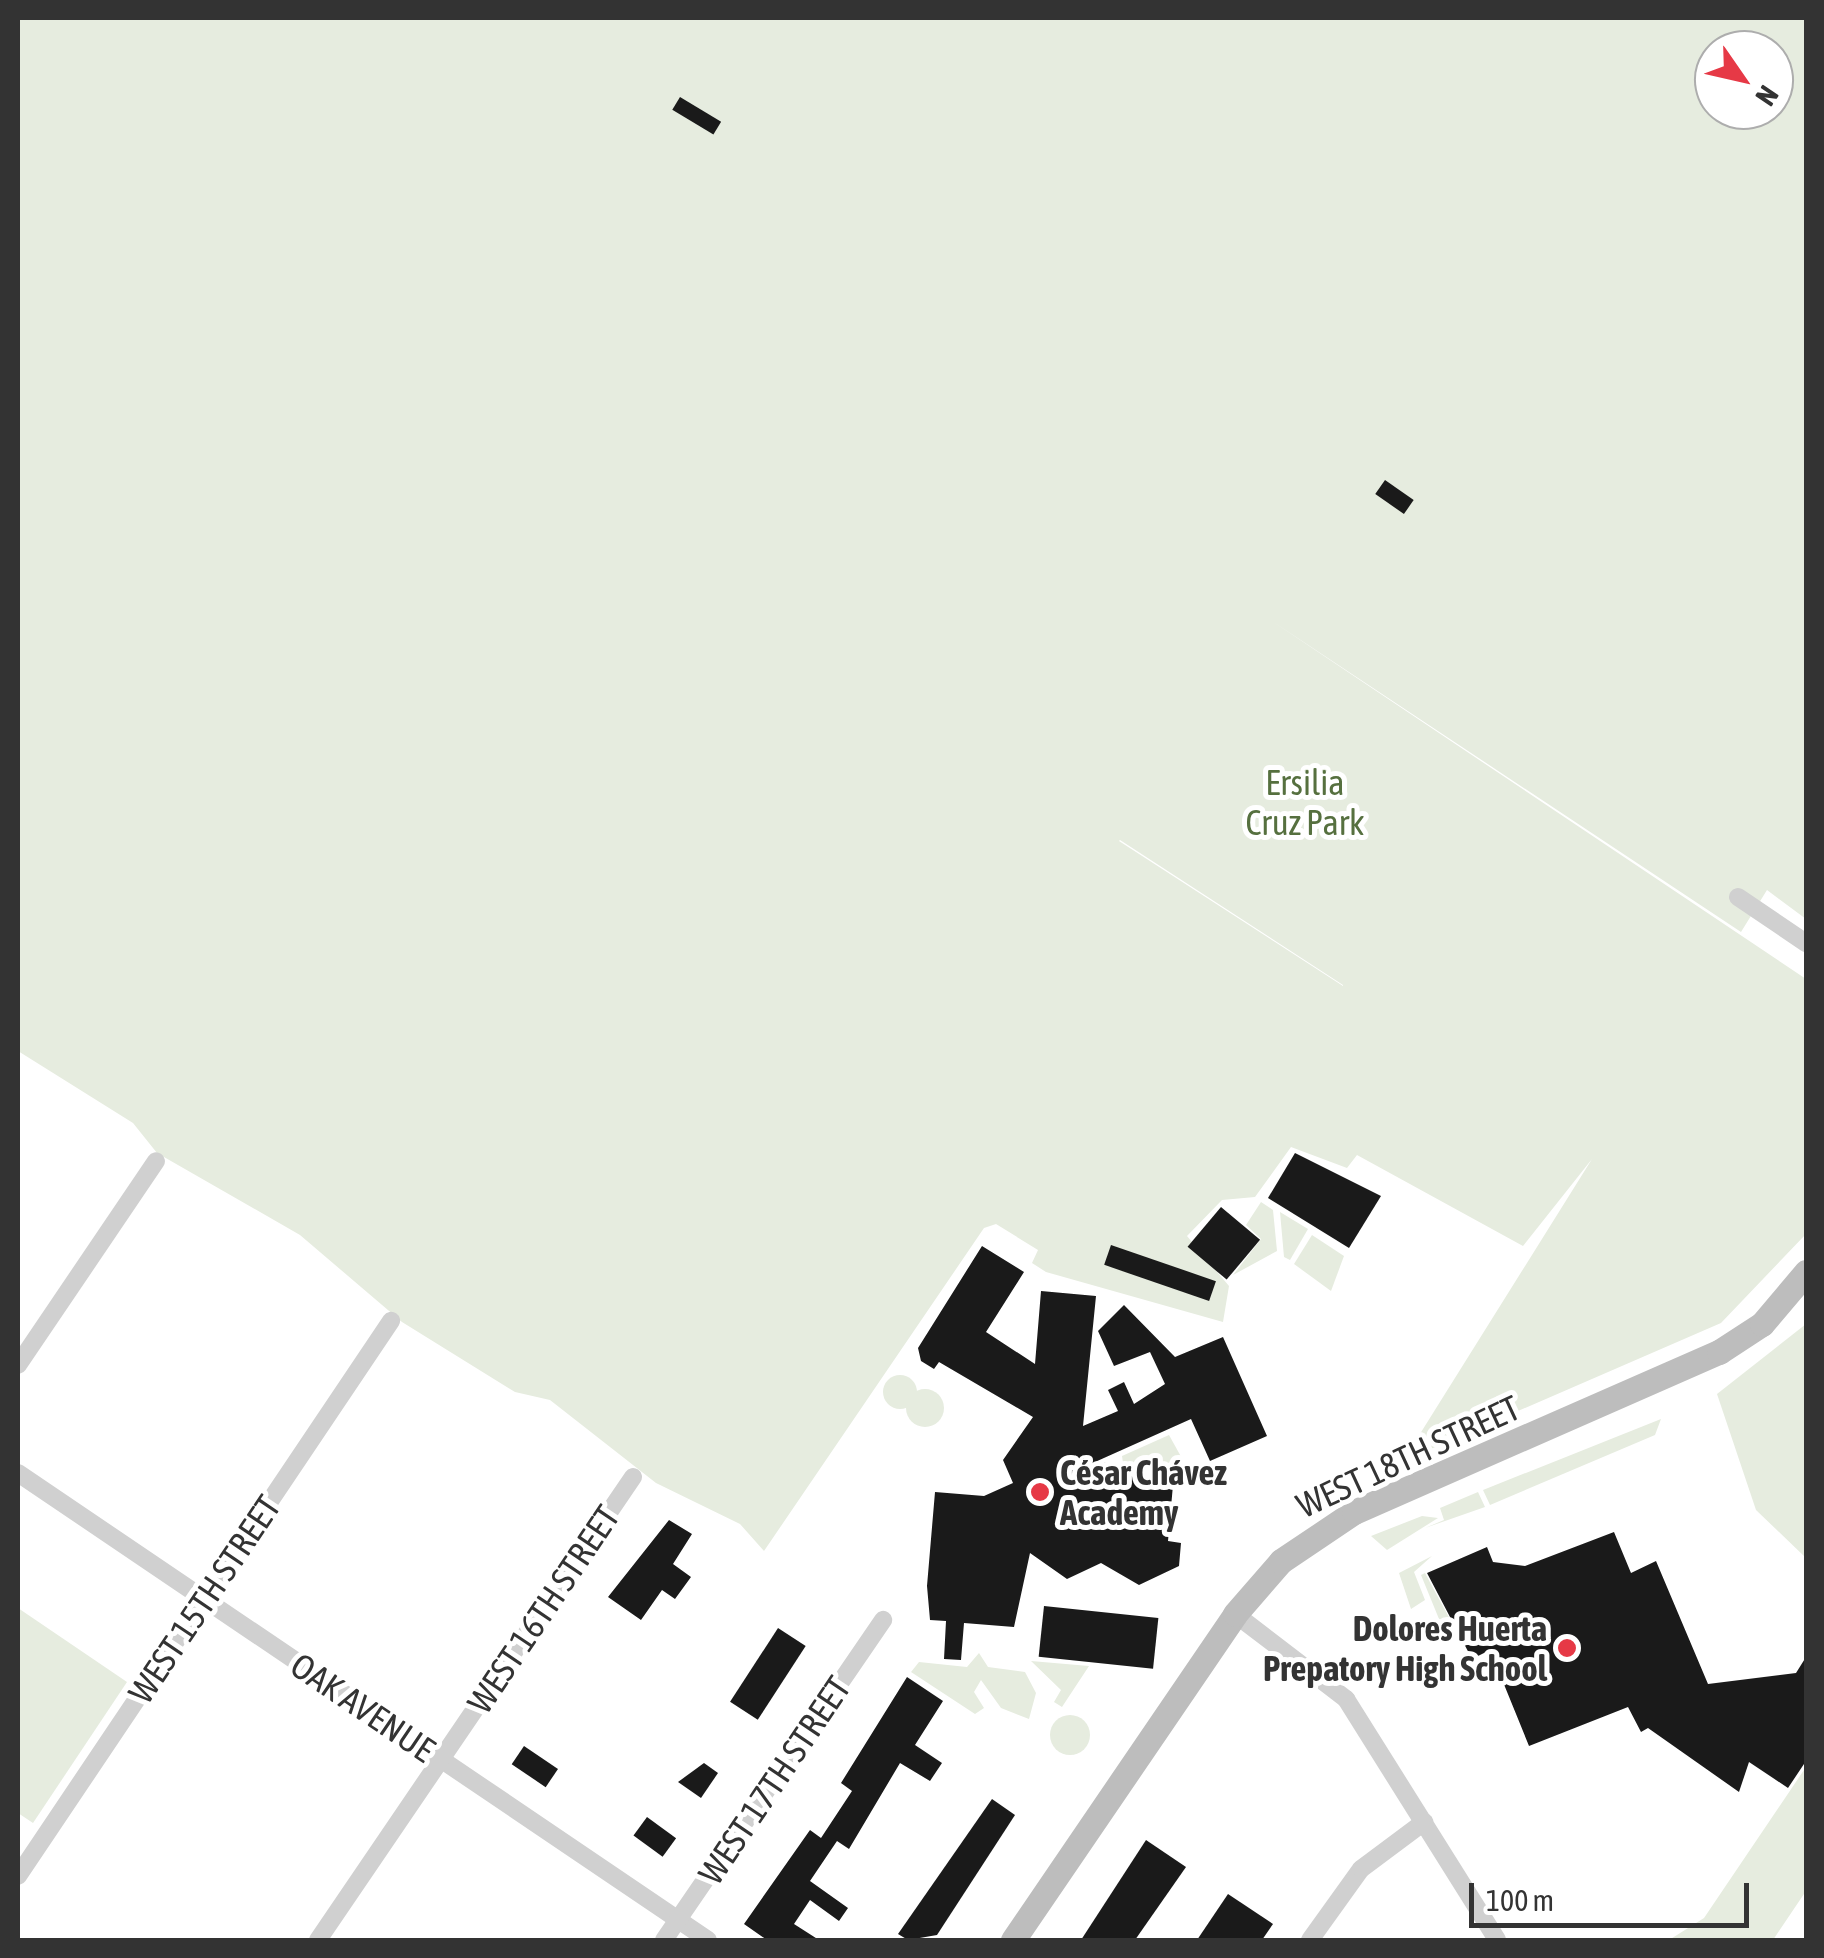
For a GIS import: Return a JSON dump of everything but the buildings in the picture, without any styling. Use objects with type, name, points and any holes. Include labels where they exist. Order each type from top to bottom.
[{"type":"street","points":[[1738,897],[1806,943]]},
{"type":"street","points":[[18,1365],[156,1161]]},
{"type":"street","name":"WEST 18TH STREET","points":[[1013,1940],[1235,1614],[1280,1561],[1333,1522],[1719,1352],[1762,1324],[1806,1272]]},
{"type":"street","name":"WEST 15TH STREET","points":[[18,1876],[391,1322]]},
{"type":"street","name":"OAK AVENUE","points":[[18,1473],[708,1940]]},
{"type":"street","name":"WEST 16TH STREET","points":[[318,1940],[634,1477]]},
{"type":"street","points":[[1235,1614],[1346,1699],[1497,1940]]},
{"type":"street","name":"WEST 17TH STREET","points":[[664,1940],[883,1620]]},
{"type":"street","points":[[1310,1940],[1361,1869],[1424,1822]]},
{"type":"green space","name":"Ersilia Cruz Park","points":[[18,18],[1806,18],[1806,919],[1767,890],[1741,932],[1266,617],[1806,979],[1806,1234],[1721,1323],[1403,1461],[1592,1159],[1523,1246],[1357,1155],[1347,1168],[1291,1147],[1255,1197],[1222,1200],[1187,1236],[1229,1286],[1223,1322],[1046,1272],[1032,1263],[1038,1250],[996,1224],[984,1228],[764,1551],[740,1524],[656,1483],[550,1400],[515,1392],[402,1322],[300,1235],[157,1153],[133,1123],[18,1051]],"holes":[[[1120,840],[1343,986],[1119,841]]]},
{"type":"green space","points":[[1261,1202],[1273,1210],[1277,1251],[1233,1275],[1261,1239],[1246,1225]]},
{"type":"green space","points":[[1280,1212],[1308,1229],[1290,1260],[1284,1257]]},
{"type":"green space","points":[[1312,1235],[1344,1256],[1331,1291],[1294,1264]]},
{"type":"green space","points":[[1806,1324],[1806,1558],[1756,1510],[1717,1394]]},
{"type":"green space","points":[[900,1375],[912,1380],[917,1392],[912,1404],[900,1409],[888,1404],[883,1392],[888,1380]]},
{"type":"green space","points":[[925,1389],[938,1395],[944,1408],[938,1421],[925,1427],[912,1421],[906,1408],[912,1395]]},
{"type":"green space","points":[[1661,1419],[1655,1435],[1490,1505],[1483,1490]]},
{"type":"green space","points":[[1169,1435],[1184,1462],[1177,1468],[1123,1463],[1122,1456]]},
{"type":"green space","points":[[1478,1492],[1485,1507],[1425,1528],[1444,1520],[1440,1508]]},
{"type":"green space","points":[[1422,1516],[1438,1518],[1387,1550],[1371,1536]]},
{"type":"green space","points":[[1432,1556],[1414,1572],[1425,1600],[1411,1609],[1399,1573]]},
{"type":"green space","points":[[1425,1573],[1458,1634],[1448,1641],[1421,1575]]},
{"type":"green space","points":[[18,1608],[127,1682],[33,1823],[18,1813]]},
{"type":"green space","points":[[979,1653],[988,1667],[1025,1672],[1036,1693],[1029,1719],[1001,1708],[981,1680],[974,1692],[984,1708],[975,1714],[911,1672],[919,1662],[967,1667]]},
{"type":"green space","points":[[1031,1661],[1089,1666],[1062,1707],[1054,1702],[1061,1690]]},
{"type":"green space","points":[[1070,1715],[1084,1721],[1090,1735],[1084,1749],[1070,1755],[1056,1749],[1050,1735],[1056,1721]]},
{"type":"green space","points":[[1806,1767],[1806,1891],[1773,1940],[1669,1940],[1704,1918]]},
{"type":"place","name":"César Chávez Academy","points":[[1040,1492]]},
{"type":"place","name":"Dolores Huerta Prepatory High School","points":[[1567,1648]]}]
